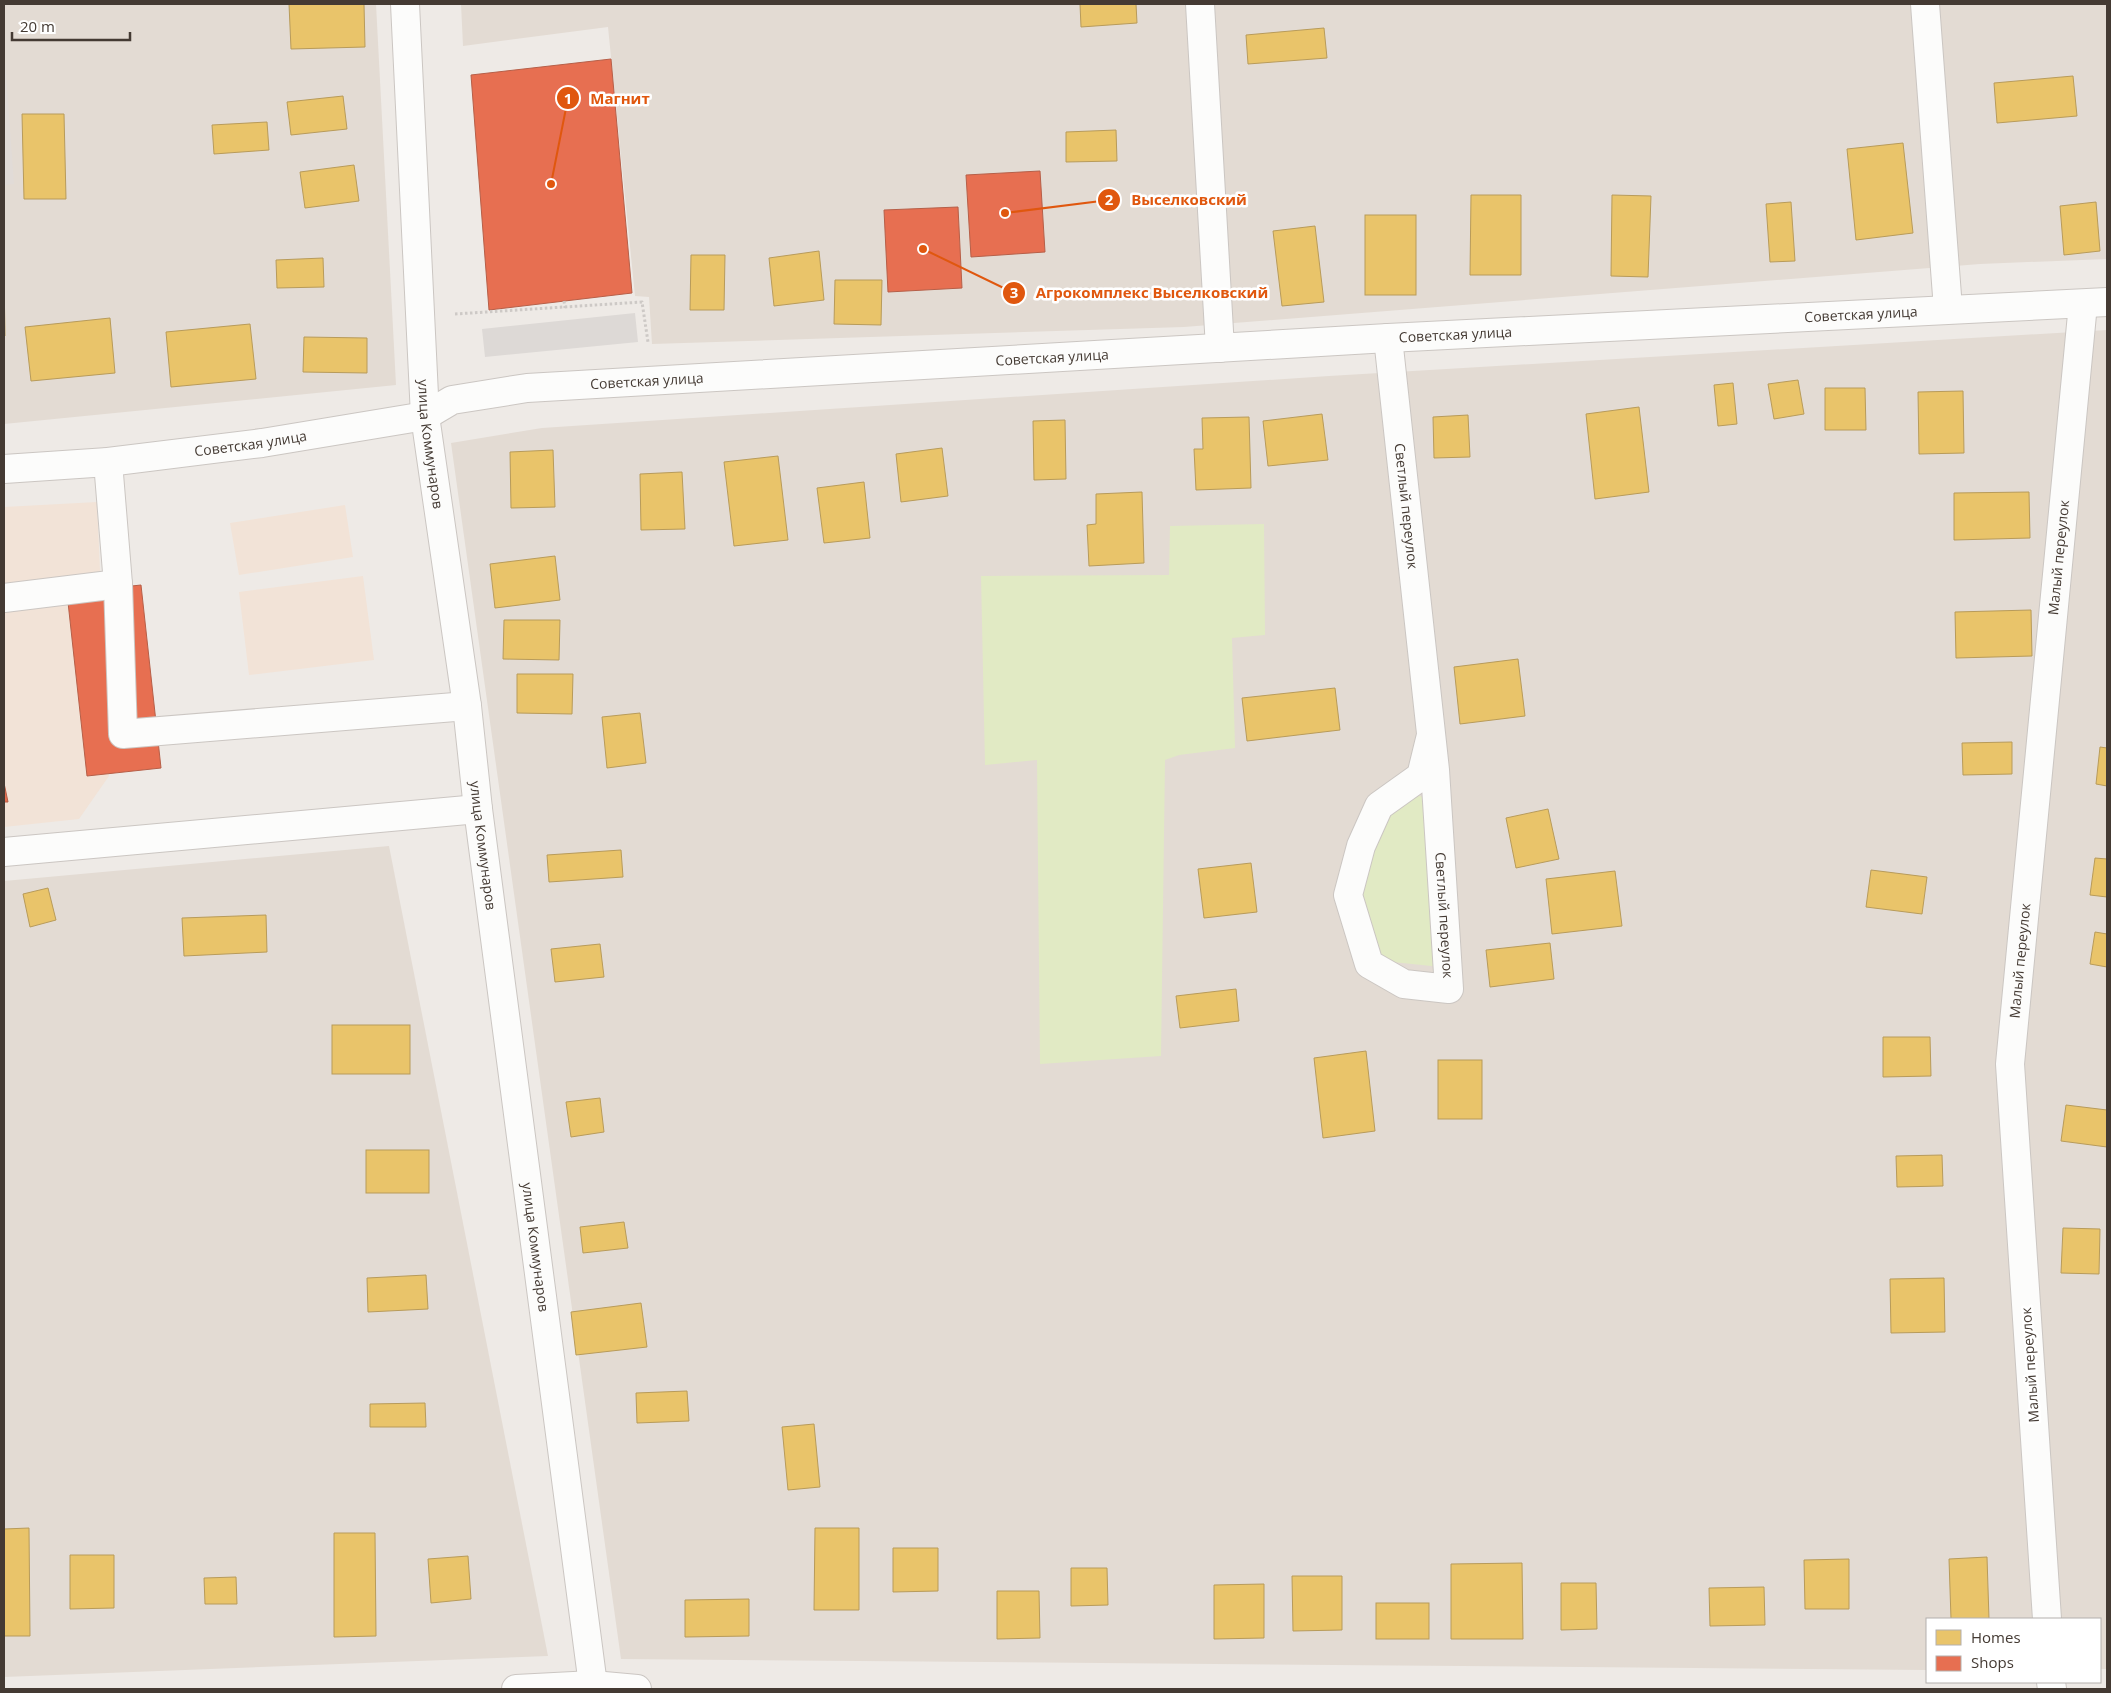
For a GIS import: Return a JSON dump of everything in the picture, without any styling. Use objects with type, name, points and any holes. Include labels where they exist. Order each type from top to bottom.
[{"type":"street","name":"улица Коммунаров","points":[[405,4],[425,416],[466,706],[593,1685]]},
{"type":"street","points":[[1200,4],[1220,348]]},
{"type":"street","points":[[1925,4],[1948,309]]},
{"type":"street","name":"Советская улица","points":[[4,469],[108,462],[262,443],[425,416],[452,400],[527,388],[1388,338],[2095,303]]},
{"type":"street","name":"Малый переулок","points":[[2047,1618],[2010,1064],[2095,303]]},
{"type":"street","name":"Светлый переулок","points":[[1388,338],[1435,770],[1449,989],[1404,984],[1369,964],[1348,895],[1360,846],[1379,806],[1421,776],[1431,735]]},
{"type":"street","points":[[108,462],[118,584],[124,734],[466,706]]},
{"type":"street","points":[[4,598],[118,584]]},
{"type":"street","points":[[4,852],[478,809]]},
{"type":"street","points":[[516,1689],[593,1685],[636,1689]]},
{"type":"path","points":[[564,301],[565,308]]},
{"type":"path","points":[[420,316],[642,302],[648,342]]},
{"type":"shaded area","points":[[4,4],[376,4],[396,385],[4,424]]},
{"type":"shaded area","points":[[461,4],[2107,4],[2107,259],[1980,264],[1184,327],[652,344],[649,297],[635,296],[608,27],[463,46]]},
{"type":"shaded area","points":[[4,46],[14,184],[4,185]]},
{"type":"shaded area","points":[[635,313],[638,342],[485,357],[482,329]]},
{"type":"shaded area","points":[[2107,330],[2107,1669],[2101,1669],[2101,1618],[1926,1618],[1926,1670],[621,1659],[451,443],[542,428],[1329,376]]},
{"type":"shaded area","points":[[97,502],[109,776],[79,819],[4,827],[4,507]]},
{"type":"shaded area","points":[[345,505],[353,557],[239,575],[230,523]]},
{"type":"shaded area","points":[[363,576],[374,660],[249,675],[239,592]]},
{"type":"shaded area","points":[[389,846],[548,1656],[4,1677],[4,881]]},
{"type":"green space","points":[[1264,524],[1265,635],[1232,638],[1235,748],[1179,755],[1165,760],[1161,1056],[1040,1064],[1037,760],[985,765],[981,576],[1169,575],[1170,526]]},
{"type":"green space","points":[[1420,796],[1426,799],[1441,967],[1383,961],[1374,949],[1361,900],[1380,820],[1410,798]]},
{"type":"building: Homes","points":[[289,4],[364,4],[365,47],[291,49]]},
{"type":"building: Homes","points":[[1080,4],[1136,4],[1137,23],[1081,27]]},
{"type":"building: Homes","points":[[1324,28],[1327,58],[1248,64],[1246,35]]},
{"type":"building: Homes","points":[[2073,76],[2077,116],[1997,123],[1994,83]]},
{"type":"building: Homes","points":[[343,96],[347,129],[291,135],[287,102]]},
{"type":"building: Homes","points":[[22,114],[64,114],[66,199],[24,199]]},
{"type":"building: Homes","points":[[267,122],[269,150],[214,154],[212,125]]},
{"type":"building: Homes","points":[[1116,130],[1117,161],[1066,162],[1066,132]]},
{"type":"building: Homes","points":[[1903,143],[1913,233],[1856,240],[1847,149]]},
{"type":"building: Homes","points":[[354,165],[359,201],[305,208],[300,172]]},
{"type":"building: Homes","points":[[1471,195],[1521,195],[1521,275],[1470,275]]},
{"type":"building: Homes","points":[[1612,195],[1651,196],[1648,277],[1611,276]]},
{"type":"building: Homes","points":[[1791,202],[1795,261],[1770,262],[1766,204]]},
{"type":"building: Homes","points":[[2096,202],[2100,251],[2064,255],[2060,206]]},
{"type":"building: Homes","points":[[1365,215],[1416,215],[1416,295],[1365,295]]},
{"type":"building: Homes","points":[[1315,226],[1324,302],[1282,306],[1273,231]]},
{"type":"building: Homes","points":[[819,251],[824,300],[774,306],[769,258]]},
{"type":"building: Homes","points":[[691,255],[725,255],[724,310],[690,310]]},
{"type":"building: Homes","points":[[323,258],[324,287],[277,288],[276,260]]},
{"type":"building: Homes","points":[[4,279],[5,336],[4,336]]},
{"type":"building: Homes","points":[[835,280],[882,280],[881,325],[834,324]]},
{"type":"building: Homes","points":[[110,318],[115,373],[31,381],[25,327]]},
{"type":"building: Homes","points":[[250,324],[256,379],[171,387],[166,332]]},
{"type":"building: Homes","points":[[304,337],[367,338],[367,373],[303,372]]},
{"type":"building: Homes","points":[[1798,380],[1804,414],[1774,419],[1768,384]]},
{"type":"building: Homes","points":[[1733,383],[1737,424],[1718,426],[1714,385]]},
{"type":"building: Homes","points":[[1825,388],[1865,388],[1866,430],[1825,430]]},
{"type":"building: Homes","points":[[1963,391],[1964,453],[1919,454],[1918,392]]},
{"type":"building: Homes","points":[[1639,407],[1649,492],[1595,499],[1586,414]]},
{"type":"building: Homes","points":[[1322,414],[1328,460],[1268,466],[1263,421]]},
{"type":"building: Homes","points":[[1468,415],[1470,457],[1434,458],[1433,417]]},
{"type":"building: Homes","points":[[1249,417],[1251,488],[1196,490],[1194,449],[1203,449],[1202,418]]},
{"type":"building: Homes","points":[[1065,420],[1066,479],[1034,480],[1033,421]]},
{"type":"building: Homes","points":[[942,448],[948,496],[901,502],[896,454]]},
{"type":"building: Homes","points":[[553,450],[555,507],[511,508],[510,452]]},
{"type":"building: Homes","points":[[778,456],[788,540],[734,546],[724,462]]},
{"type":"building: Homes","points":[[682,472],[685,529],[641,530],[640,474]]},
{"type":"building: Homes","points":[[864,482],[870,538],[824,543],[817,488]]},
{"type":"building: Homes","points":[[1142,492],[1144,563],[1089,566],[1087,525],[1096,524],[1096,494]]},
{"type":"building: Homes","points":[[2029,492],[2030,538],[1954,540],[1954,493]]},
{"type":"building: Homes","points":[[555,556],[560,600],[495,608],[490,564]]},
{"type":"building: Homes","points":[[2031,610],[2032,656],[1956,658],[1955,612]]},
{"type":"building: Homes","points":[[504,620],[560,620],[559,660],[503,659]]},
{"type":"building: Homes","points":[[1518,659],[1525,716],[1460,724],[1454,667]]},
{"type":"building: Homes","points":[[517,674],[573,674],[572,714],[517,713]]},
{"type":"building: Homes","points":[[1335,688],[1340,730],[1247,741],[1242,698]]},
{"type":"building: Homes","points":[[640,713],[646,763],[607,768],[602,717]]},
{"type":"building: Homes","points":[[2012,742],[2012,774],[1963,775],[1962,743]]},
{"type":"building: Homes","points":[[2100,747],[2107,748],[2107,786],[2096,784]]},
{"type":"building: Homes","points":[[1548,809],[1559,859],[1516,868],[1506,818]]},
{"type":"building: Homes","points":[[621,850],[623,877],[549,882],[547,855]]},
{"type":"building: Homes","points":[[2095,858],[2107,859],[2107,897],[2090,895]]},
{"type":"building: Homes","points":[[1251,863],[1257,912],[1204,918],[1198,869]]},
{"type":"building: Homes","points":[[1871,870],[1927,877],[1922,914],[1866,907]]},
{"type":"building: Homes","points":[[1615,871],[1622,926],[1552,934],[1546,879]]},
{"type":"building: Homes","points":[[48,888],[56,920],[30,927],[23,894]]},
{"type":"building: Homes","points":[[266,915],[267,952],[184,956],[182,918]]},
{"type":"building: Homes","points":[[2095,932],[2107,934],[2107,967],[2090,964]]},
{"type":"building: Homes","points":[[1550,943],[1554,979],[1490,987],[1486,950]]},
{"type":"building: Homes","points":[[600,944],[604,977],[555,982],[551,949]]},
{"type":"building: Homes","points":[[1236,989],[1239,1021],[1180,1028],[1176,996]]},
{"type":"building: Homes","points":[[332,1025],[410,1025],[410,1074],[332,1074]]},
{"type":"building: Homes","points":[[1883,1037],[1930,1037],[1931,1076],[1883,1077]]},
{"type":"building: Homes","points":[[1366,1051],[1375,1131],[1323,1138],[1314,1058]]},
{"type":"building: Homes","points":[[1438,1060],[1482,1060],[1482,1119],[1438,1119]]},
{"type":"building: Homes","points":[[600,1098],[604,1132],[571,1137],[566,1102]]},
{"type":"building: Homes","points":[[2066,1105],[2107,1110],[2107,1147],[2061,1141]]},
{"type":"building: Homes","points":[[366,1150],[429,1150],[429,1193],[366,1193]]},
{"type":"building: Homes","points":[[1942,1155],[1943,1186],[1897,1187],[1896,1156]]},
{"type":"building: Homes","points":[[624,1222],[628,1248],[583,1253],[580,1227]]},
{"type":"building: Homes","points":[[2063,1228],[2100,1229],[2099,1274],[2061,1273]]},
{"type":"building: Homes","points":[[426,1275],[428,1309],[368,1312],[367,1278]]},
{"type":"building: Homes","points":[[1944,1278],[1945,1332],[1891,1333],[1890,1279]]},
{"type":"building: Homes","points":[[641,1303],[647,1347],[576,1355],[571,1312]]},
{"type":"building: Homes","points":[[687,1391],[689,1421],[637,1423],[636,1393]]},
{"type":"building: Homes","points":[[425,1403],[426,1427],[370,1427],[370,1404]]},
{"type":"building: Homes","points":[[814,1424],[820,1487],[788,1490],[782,1427]]},
{"type":"building: Homes","points":[[29,1528],[30,1636],[4,1636],[4,1529]]},
{"type":"building: Homes","points":[[815,1528],[859,1528],[859,1610],[814,1610]]},
{"type":"building: Homes","points":[[334,1533],[375,1533],[376,1636],[334,1637]]},
{"type":"building: Homes","points":[[893,1548],[938,1548],[938,1591],[893,1592]]},
{"type":"building: Homes","points":[[70,1555],[114,1555],[114,1608],[70,1609]]},
{"type":"building: Homes","points":[[468,1556],[471,1599],[431,1603],[428,1559]]},
{"type":"building: Homes","points":[[1987,1557],[1989,1618],[1951,1618],[1949,1559]]},
{"type":"building: Homes","points":[[1849,1559],[1849,1609],[1805,1609],[1804,1560]]},
{"type":"building: Homes","points":[[1522,1563],[1523,1639],[1451,1639],[1451,1564]]},
{"type":"building: Homes","points":[[1071,1568],[1107,1568],[1108,1605],[1071,1606]]},
{"type":"building: Homes","points":[[1292,1576],[1342,1576],[1342,1630],[1293,1631]]},
{"type":"building: Homes","points":[[236,1577],[237,1604],[205,1604],[204,1578]]},
{"type":"building: Homes","points":[[1561,1583],[1596,1583],[1597,1629],[1561,1630]]},
{"type":"building: Homes","points":[[1264,1584],[1264,1638],[1214,1639],[1214,1585]]},
{"type":"building: Homes","points":[[1764,1587],[1765,1625],[1710,1626],[1709,1588]]},
{"type":"building: Homes","points":[[997,1591],[1039,1591],[1040,1638],[997,1639]]},
{"type":"building: Homes","points":[[749,1599],[749,1636],[685,1637],[685,1600]]},
{"type":"building: Homes","points":[[1376,1603],[1429,1603],[1429,1639],[1376,1639]]},
{"type":"building: Shops","points":[[611,59],[632,293],[489,310],[471,75]]},
{"type":"building: Shops","points":[[1040,171],[1045,252],[971,257],[966,175]]},
{"type":"building: Shops","points":[[958,207],[962,288],[888,292],[884,210]]},
{"type":"building: Shops","points":[[141,585],[161,768],[87,776],[67,593]]},
{"type":"building: Shops","points":[[4,783],[8,802],[4,802]]},
{"type":"place","name":"Магнит","points":[[551,184]]},
{"type":"place","name":"Выселковский","points":[[1005,213]]},
{"type":"place","name":"Агрокомплекс Выселковский","points":[[923,249]]}]
